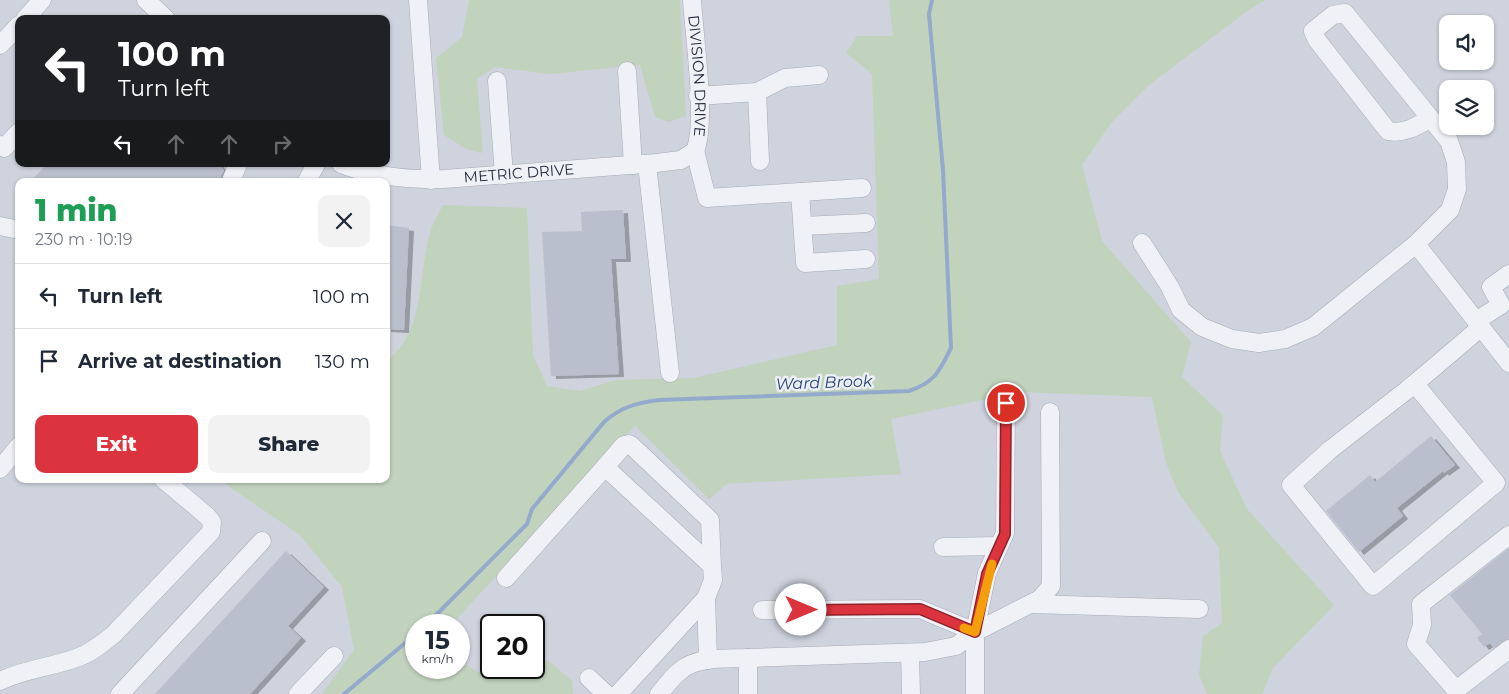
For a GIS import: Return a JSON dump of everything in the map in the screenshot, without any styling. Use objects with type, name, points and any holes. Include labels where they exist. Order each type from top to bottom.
[{"type":"street","points":[[28,15],[42,0]]},
{"type":"street","points":[[146,0],[162,15]]},
{"type":"street","points":[[418,0],[431,180]]},
{"type":"street","name":"DIVISION DRIVE","points":[[692,0],[698,96],[699,142],[696,151],[707,198],[800,192]]},
{"type":"street","points":[[1142,242],[1170,287],[1180,310],[1202,327],[1232,340],[1260,342],[1286,338],[1313,327],[1416,244],[1450,210],[1457,189],[1456,162],[1449,141],[1345,13],[1333,15],[1313,31],[1317,40],[1388,130],[1398,132],[1417,126],[1429,118]]},
{"type":"street","points":[[0,45],[15,29]]},
{"type":"street","points":[[627,71],[670,372]]},
{"type":"street","points":[[698,96],[757,92],[785,78],[819,75]]},
{"type":"street","points":[[498,81],[504,175]]},
{"type":"street","points":[[757,92],[760,161]]},
{"type":"street","points":[[0,145],[4,148],[15,136]]},
{"type":"street","name":"METRIC DRIVE","points":[[351,167],[377,175],[431,180],[640,165],[681,160],[696,151]]},
{"type":"street","points":[[862,188],[800,192],[805,263],[866,259]]},
{"type":"street","points":[[802,226],[866,223]]},
{"type":"street","points":[[0,226],[15,229]]},
{"type":"street","points":[[1416,244],[1509,363]]},
{"type":"street","points":[[1415,384],[1496,483],[1373,586],[1291,485],[1331,449],[1415,384],[1501,305],[1491,287],[1509,274]]},
{"type":"street","points":[[974,694],[975,632],[987,574],[1005,534],[1006,403]]},
{"type":"street","points":[[659,694],[680,670],[692,664],[708,660],[910,653],[956,646],[975,632],[1040,599],[1051,586],[1050,412]]},
{"type":"street","points":[[506,578],[624,445],[629,444],[632,446],[710,520],[713,580],[706,598],[618,694]]},
{"type":"street","points":[[0,469],[15,451]]},
{"type":"street","points":[[605,467],[712,566]]},
{"type":"street","points":[[3,675],[78,658],[97,648],[126,622],[211,532],[212,522],[207,516],[168,483]]},
{"type":"street","points":[[1509,535],[1421,604],[1422,625],[1416,644],[1456,690],[1509,648]]},
{"type":"street","points":[[120,694],[262,540]]},
{"type":"street","points":[[943,547],[999,546]]},
{"type":"street","points":[[706,598],[708,660]]},
{"type":"street","points":[[1031,604],[1199,609]]},
{"type":"street","points":[[762,610],[920,609],[975,632]]},
{"type":"street","points":[[910,653],[911,694]]},
{"type":"street","points":[[298,694],[334,656]]},
{"type":"street","points":[[748,658],[748,694]]},
{"type":"street","points":[[589,678],[606,694]]},
{"type":"shaded area","points":[[0,0],[1509,0],[1509,694],[0,694]]},
{"type":"green space","points":[[469,0],[680,0],[686,116],[669,122],[655,117],[640,65],[550,74],[495,67],[477,79],[483,153],[466,149],[444,135],[436,58],[462,37]]},
{"type":"green space","points":[[889,0],[1266,0],[1250,9],[1149,85],[1112,122],[1082,165],[1102,241],[1191,342],[1182,377],[1223,415],[1220,451],[1247,509],[1334,605],[1273,668],[1262,694],[1207,694],[1199,675],[1203,636],[1222,623],[1219,548],[1178,492],[1166,463],[1152,397],[1021,392],[891,419],[901,474],[727,484],[709,499],[635,426],[461,614],[405,614],[405,679],[470,679],[470,667],[480,672],[480,679],[545,679],[545,661],[550,662],[572,681],[573,694],[322,694],[354,650],[342,587],[300,535],[226,483],[390,483],[390,358],[399,349],[415,318],[431,229],[443,205],[527,208],[533,355],[547,386],[580,391],[615,380],[694,378],[837,345],[837,286],[879,279],[872,74],[846,53],[857,36],[893,36]]},
{"type":"building","points":[[44,167],[221,167],[224,170],[220,178],[34,178]]},
{"type":"building","points":[[623,210],[626,259],[611,259],[619,374],[551,376],[542,232],[582,231],[581,212]]},
{"type":"building","points":[[390,226],[409,228],[404,330],[390,329]]},
{"type":"building","points":[[1431,436],[1455,465],[1444,473],[1443,471],[1397,508],[1403,516],[1359,552],[1326,511],[1370,475],[1375,482]]},
{"type":"building","points":[[1509,548],[1509,639],[1494,648],[1490,643],[1484,647],[1477,638],[1482,634],[1450,595]]},
{"type":"building","points":[[286,551],[324,587],[288,626],[301,638],[250,694],[155,694]]},
{"type":"waterway","name":"Ward Brook","points":[[437,614],[527,524],[532,509],[604,422],[623,409],[636,404],[659,400],[909,391],[931,380],[943,364],[951,348],[943,170],[929,14],[932,0]]},
{"type":"waterway","name":"Ward Brook","points":[[344,694],[405,643]]},
{"type":"slow traffic","points":[[964,628],[975,632],[987,574],[992,564]]},
{"type":"route","points":[[801,610],[920,609],[975,632],[987,574],[1005,534],[1006,403]]}]
